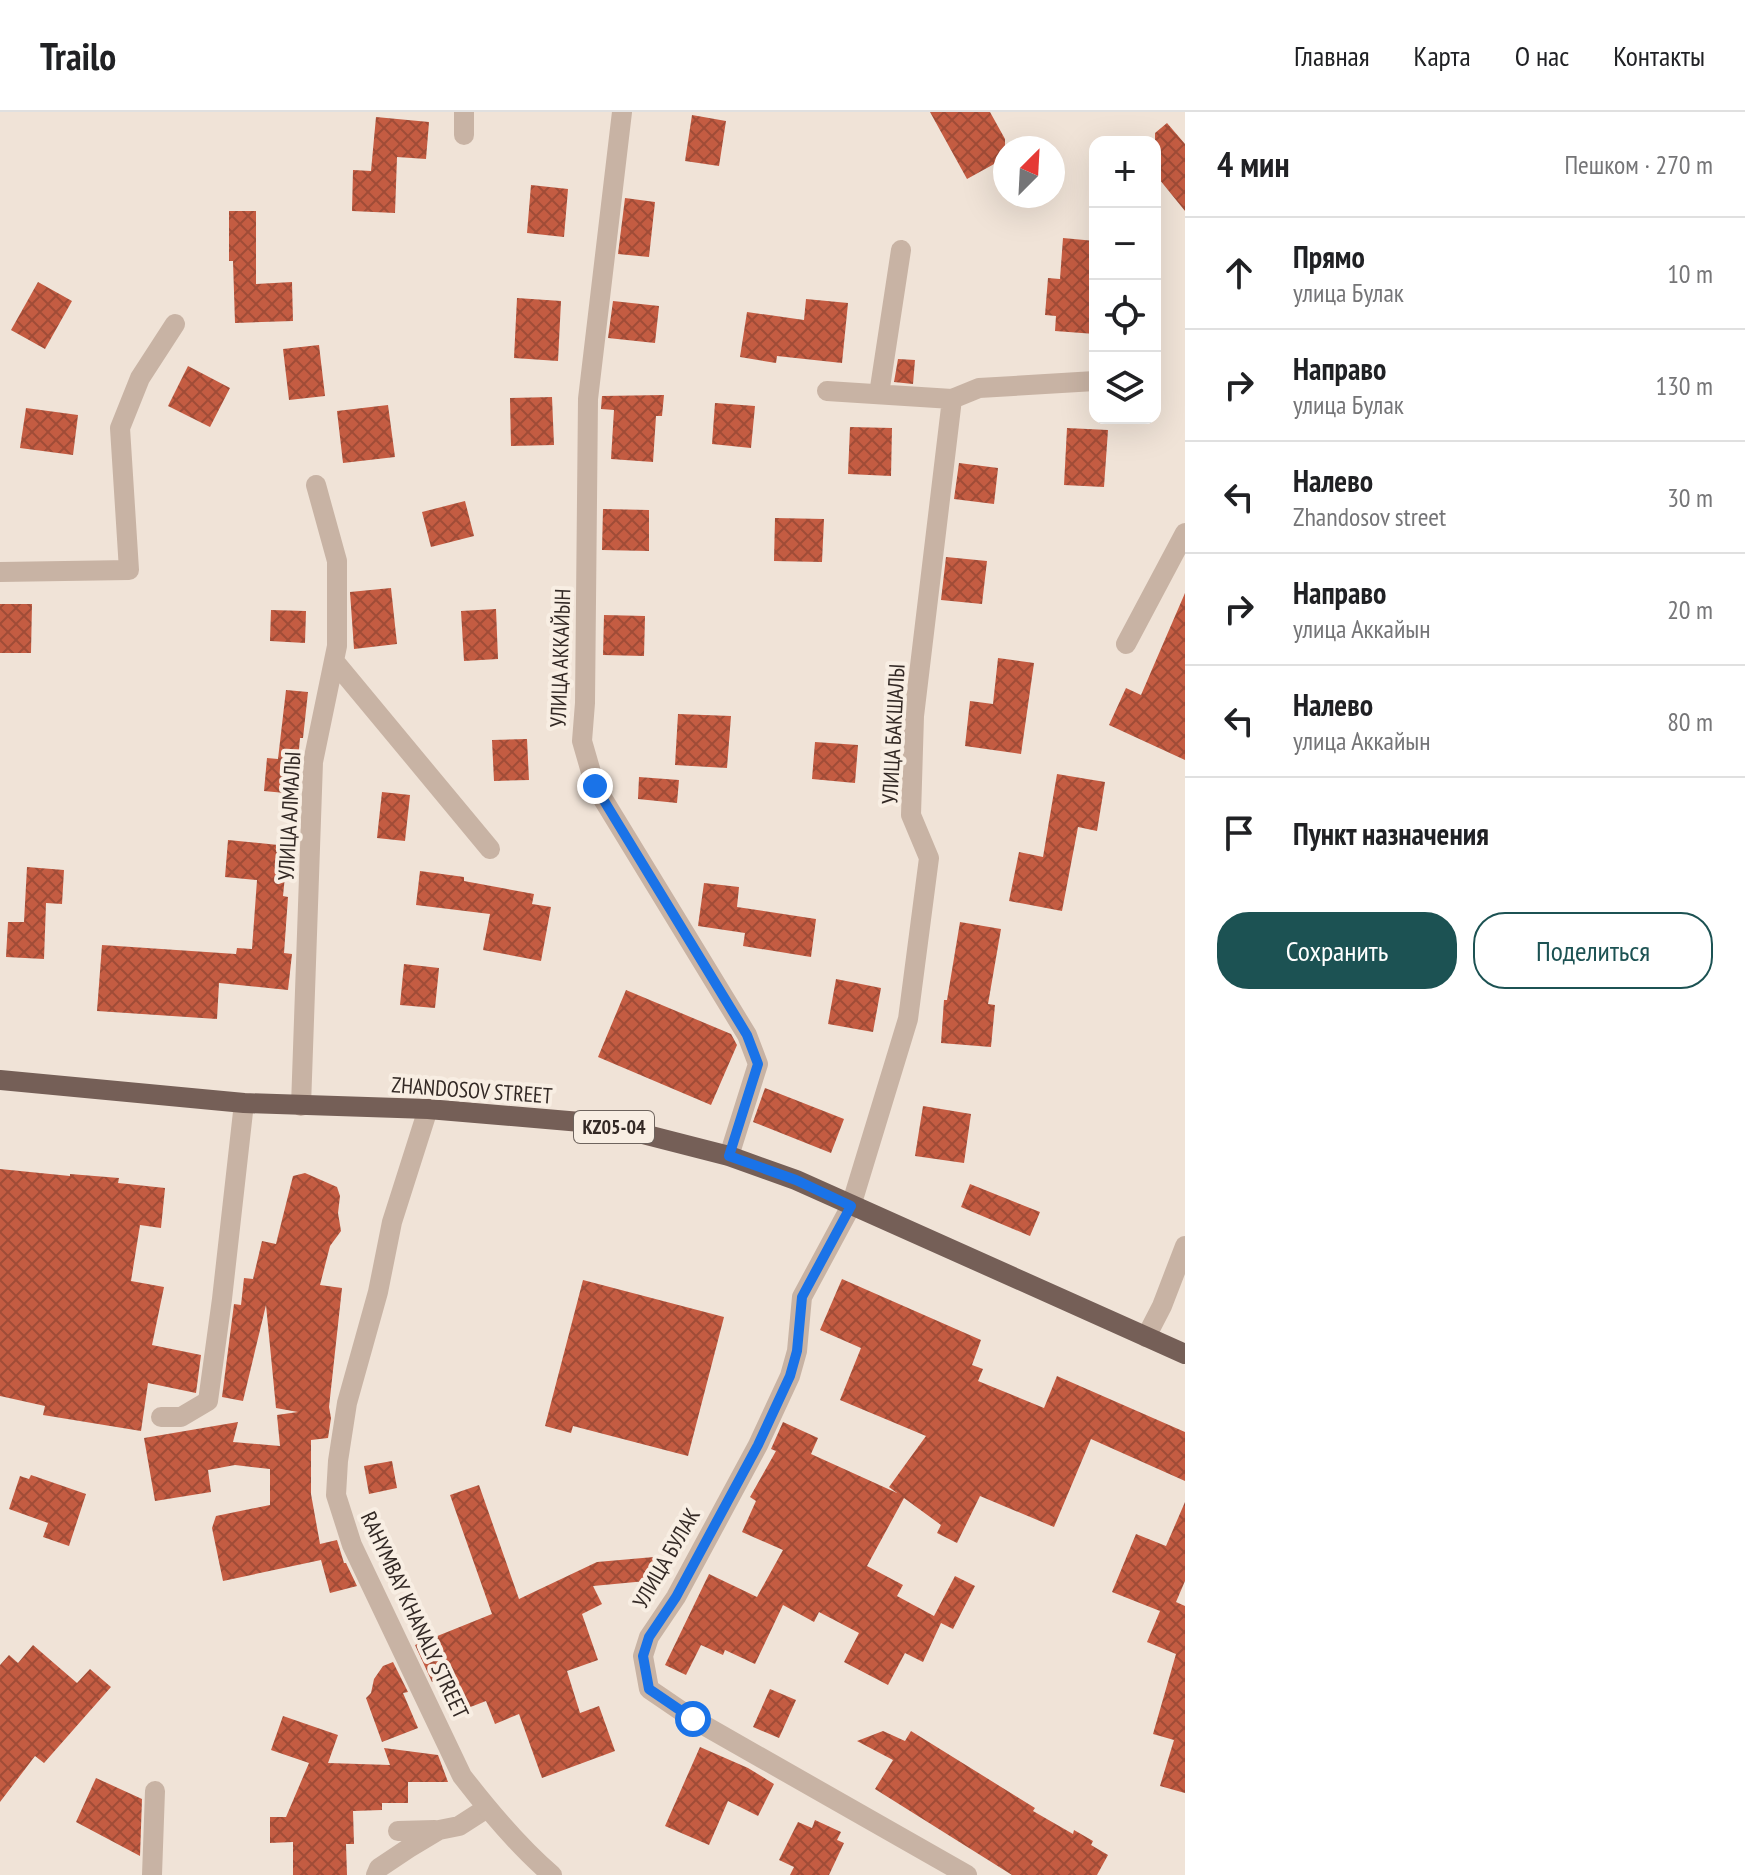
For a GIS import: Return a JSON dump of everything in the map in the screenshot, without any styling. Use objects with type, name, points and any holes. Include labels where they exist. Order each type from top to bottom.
[{"type":"main road","name":"ZHANDOSOV STREET","points":[[0,1080],[244,1103],[428,1109],[604,1124],[729,1156],[796,1180],[1185,1354]]},
{"type":"street","points":[[464,112],[464,135]]},
{"type":"street","points":[[607,112],[622,112]]},
{"type":"street","name":"УЛИЦА АККАЙЫН","points":[[622,112],[588,399],[582,741],[595,786],[747,1035],[758,1064],[729,1156]]},
{"type":"street","points":[[879,394],[901,250]]},
{"type":"street","points":[[0,572],[129,570],[120,428],[140,378],[175,324]]},
{"type":"street","points":[[827,391],[952,399],[979,388],[1089,381]]},
{"type":"street","name":"УЛИЦА БАКШАЛЫ","points":[[851,1206],[908,1019],[928,872],[929,858],[911,815],[914,716],[952,399]]},
{"type":"street","name":"УЛИЦА АЛМАЛЫ","points":[[301,1106],[313,762],[337,646],[337,561],[316,485]]},
{"type":"street","points":[[1126,644],[1185,533]]},
{"type":"street","points":[[334,661],[490,849]]},
{"type":"street","points":[[161,1417],[181,1417],[208,1401],[244,1103]]},
{"type":"street","name":"RAHYMBAY KHANALY STREET","points":[[428,1109],[392,1222],[378,1292],[347,1403],[336,1495],[352,1545],[462,1776],[487,1808],[552,1875]]},
{"type":"street","name":"УЛИЦА БУЛАК","points":[[851,1206],[802,1297],[797,1351],[790,1376],[758,1445],[676,1597],[649,1637],[643,1656],[644,1671],[649,1689],[693,1719],[967,1875]]},
{"type":"street","points":[[1146,1337],[1162,1306],[1185,1246]]},
{"type":"street","points":[[152,1875],[155,1791]]},
{"type":"street","points":[[398,1831],[459,1826],[487,1808]]},
{"type":"street","points":[[376,1875],[379,1868],[439,1830]]},
{"type":"building","points":[[930,112],[990,112],[1003,136],[993,136],[993,165],[967,179]]},
{"type":"building","points":[[692,115],[726,121],[719,166],[685,161]]},
{"type":"building","points":[[376,117],[429,122],[426,159],[397,157],[395,213],[352,211],[353,170],[371,171]]},
{"type":"building","points":[[1167,123],[1185,144],[1185,211],[1161,181],[1161,136],[1155,136]]},
{"type":"building","points":[[531,185],[568,189],[564,237],[527,233]]},
{"type":"building","points":[[625,198],[655,202],[649,257],[618,254]]},
{"type":"building","points":[[229,211],[256,211],[256,284],[292,282],[293,321],[235,323],[233,261],[229,261]]},
{"type":"building","points":[[1063,238],[1089,240],[1089,334],[1055,331],[1056,316],[1045,315],[1048,278],[1060,279]]},
{"type":"building","points":[[38,282],[72,301],[45,349],[11,330]]},
{"type":"building","points":[[517,298],[561,301],[558,361],[514,358]]},
{"type":"building","points":[[806,299],[848,303],[842,363],[777,356],[776,363],[740,357],[747,312],[804,320]]},
{"type":"building","points":[[613,301],[659,306],[655,343],[608,338]]},
{"type":"building","points":[[319,345],[325,396],[289,400],[283,349]]},
{"type":"building","points":[[898,359],[915,360],[913,384],[894,382]]},
{"type":"building","points":[[188,366],[230,388],[210,427],[168,406]]},
{"type":"building","points":[[664,395],[662,416],[656,416],[653,462],[611,459],[614,410],[601,409],[602,396]]},
{"type":"building","points":[[552,397],[554,445],[511,446],[510,398]]},
{"type":"building","points":[[715,403],[755,406],[751,448],[712,444]]},
{"type":"building","points":[[388,405],[395,457],[343,463],[337,411]]},
{"type":"building","points":[[26,408],[78,415],[73,455],[20,448]]},
{"type":"building","points":[[850,427],[892,428],[891,476],[848,474]]},
{"type":"building","points":[[1067,428],[1108,430],[1104,487],[1064,485]]},
{"type":"building","points":[[959,463],[998,468],[994,504],[954,499]]},
{"type":"building","points":[[465,501],[474,536],[431,547],[422,512]]},
{"type":"building","points":[[603,509],[649,510],[649,551],[602,550]]},
{"type":"building","points":[[775,518],[824,519],[822,562],[774,561]]},
{"type":"building","points":[[946,557],[987,561],[982,604],[941,600]]},
{"type":"building","points":[[391,588],[397,644],[354,649],[350,592]]},
{"type":"building","points":[[1185,593],[1185,760],[1109,725],[1126,688],[1141,695]]},
{"type":"building","points":[[0,604],[32,604],[31,653],[0,653]]},
{"type":"building","points":[[496,609],[498,659],[464,661],[461,611]]},
{"type":"building","points":[[271,610],[306,611],[305,643],[270,641]]},
{"type":"building","points":[[604,615],[645,616],[644,656],[603,655]]},
{"type":"building","points":[[998,658],[1034,663],[1021,754],[965,746],[970,701],[993,704]]},
{"type":"building","points":[[286,690],[308,692],[295,794],[264,791],[267,758],[278,759]]},
{"type":"building","points":[[678,714],[731,716],[727,768],[675,765]]},
{"type":"building","points":[[527,739],[529,780],[494,781],[492,740]]},
{"type":"building","points":[[815,742],[858,745],[855,783],[812,779]]},
{"type":"building","points":[[1057,774],[1105,782],[1097,831],[1078,827],[1062,911],[1009,901],[1019,852],[1043,857]]},
{"type":"building","points":[[639,777],[679,780],[677,803],[638,799]]},
{"type":"building","points":[[382,792],[410,795],[405,841],[377,838]]},
{"type":"building","points":[[228,840],[288,846],[283,896],[288,897],[284,953],[292,954],[288,990],[219,983],[217,1019],[97,1011],[102,945],[236,954],[237,948],[252,949],[257,880],[225,877]]},
{"type":"building","points":[[27,867],[64,870],[62,904],[46,903],[44,959],[6,957],[8,922],[24,922]]},
{"type":"building","points":[[420,871],[464,877],[464,881],[534,894],[532,904],[551,907],[541,961],[483,950],[490,914],[416,905]]},
{"type":"building","points":[[704,883],[739,887],[737,907],[816,919],[811,957],[743,946],[745,933],[698,926]]},
{"type":"building","points":[[960,922],[1001,929],[988,1004],[995,1005],[991,1047],[941,1043],[944,1000],[947,1000]]},
{"type":"building","points":[[404,964],[439,968],[435,1008],[400,1005]]},
{"type":"building","points":[[836,979],[881,988],[873,1032],[828,1024]]},
{"type":"building","points":[[626,990],[731,1034],[737,1045],[711,1105],[598,1057]]},
{"type":"building","points":[[765,1088],[844,1119],[831,1153],[753,1122]]},
{"type":"building","points":[[923,1106],[971,1114],[964,1163],[915,1156]]},
{"type":"building","points":[[0,1169],[119,1178],[118,1183],[165,1188],[161,1228],[140,1225],[131,1281],[164,1287],[152,1345],[201,1355],[196,1393],[148,1383],[141,1431],[43,1415],[45,1406],[0,1396]]},
{"type":"building","points":[[305,1173],[337,1187],[340,1196],[338,1213],[341,1231],[330,1246],[320,1285],[342,1288],[329,1407],[331,1418],[328,1438],[311,1440],[311,1494],[320,1544],[337,1540],[344,1563],[357,1586],[330,1593],[321,1560],[223,1581],[212,1528],[216,1516],[270,1505],[270,1469],[235,1465],[208,1470],[211,1492],[155,1501],[144,1438],[238,1422],[233,1442],[280,1446],[277,1415],[298,1412],[276,1408],[266,1305],[243,1401],[222,1397],[234,1304],[241,1305],[244,1278],[253,1279],[262,1241],[276,1244],[293,1176]]},
{"type":"building","points":[[970,1184],[1040,1212],[1030,1236],[961,1207]]},
{"type":"building","points":[[842,1279],[981,1340],[972,1365],[983,1369],[978,1381],[1044,1408],[1057,1376],[1185,1432],[1185,1481],[1091,1439],[1054,1527],[980,1496],[957,1543],[937,1533],[941,1525],[904,1498],[867,1566],[903,1585],[897,1596],[934,1616],[955,1576],[975,1586],[953,1629],[941,1623],[923,1662],[905,1653],[888,1685],[844,1662],[859,1633],[819,1612],[814,1622],[783,1605],[755,1664],[725,1650],[723,1655],[701,1645],[686,1675],[665,1665],[709,1574],[757,1597],[783,1550],[742,1532],[756,1501],[750,1497],[776,1451],[771,1449],[783,1422],[818,1438],[811,1454],[897,1493],[889,1487],[926,1436],[840,1400],[861,1348],[820,1330]]},
{"type":"building","points":[[583,1280],[724,1317],[688,1456],[573,1426],[571,1433],[545,1426]]},
{"type":"building","points":[[392,1461],[397,1488],[369,1494],[364,1466]]},
{"type":"building","points":[[31,1475],[86,1494],[69,1546],[43,1537],[48,1523],[9,1509],[20,1476],[29,1479]]},
{"type":"building","points":[[479,1485],[519,1599],[597,1562],[654,1557],[657,1580],[593,1586],[602,1604],[582,1614],[598,1660],[567,1671],[580,1713],[599,1706],[615,1751],[542,1778],[519,1714],[495,1724],[486,1701],[460,1711],[445,1677],[432,1682],[415,1645],[492,1614],[450,1495]]},
{"type":"building","points":[[1185,1502],[1185,1581],[1176,1602],[1185,1606],[1185,1793],[1160,1786],[1174,1740],[1153,1734],[1176,1654],[1147,1642],[1160,1611],[1112,1592],[1136,1534],[1166,1546]]},
{"type":"building","points":[[33,1645],[77,1683],[90,1669],[111,1687],[44,1763],[35,1756],[0,1802],[0,1665],[9,1655],[18,1663]]},
{"type":"building","points":[[393,1662],[408,1692],[403,1693],[418,1728],[382,1742],[366,1698],[383,1666]]},
{"type":"building","points":[[770,1689],[796,1700],[779,1738],[753,1727]]},
{"type":"building","points":[[283,1716],[338,1735],[328,1763],[390,1765],[384,1748],[438,1755],[448,1782],[408,1782],[408,1803],[382,1803],[382,1810],[353,1811],[354,1844],[346,1844],[347,1875],[293,1875],[293,1842],[270,1843],[270,1817],[286,1817],[309,1763],[271,1750]]},
{"type":"building","points":[[883,1731],[905,1741],[911,1731],[1035,1808],[1033,1811],[1073,1834],[1074,1830],[1093,1841],[1091,1845],[1108,1855],[1097,1875],[1012,1875],[875,1789],[893,1760],[857,1741]]},
{"type":"building","points":[[700,1747],[748,1768],[774,1784],[758,1816],[728,1801],[709,1845],[665,1826]]},
{"type":"building","points":[[96,1778],[142,1799],[140,1856],[76,1822]]},
{"type":"building","points":[[815,1820],[841,1832],[837,1840],[844,1843],[829,1875],[790,1875],[794,1867],[779,1860],[798,1822],[812,1828]]},
{"type":"route","points":[[595,786],[747,1035],[758,1064],[729,1156],[796,1180],[851,1206],[802,1297],[797,1351],[790,1376],[758,1445],[676,1597],[649,1637],[643,1656],[649,1689],[693,1719]]}]
